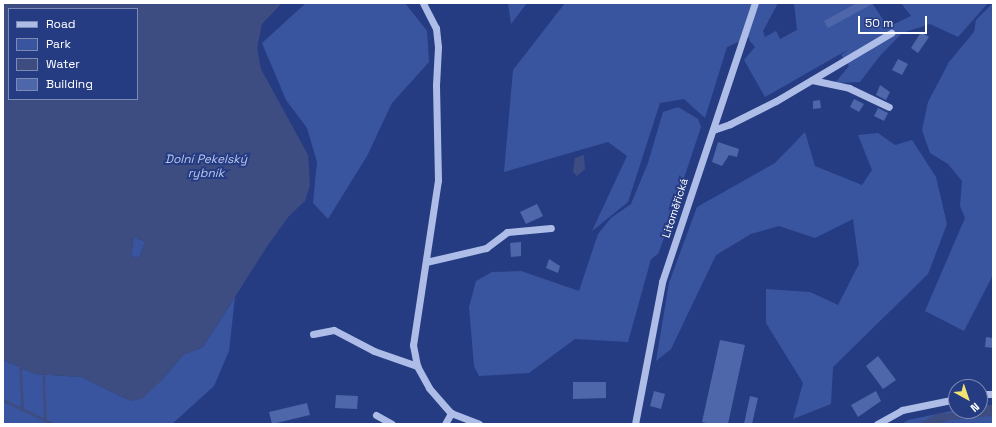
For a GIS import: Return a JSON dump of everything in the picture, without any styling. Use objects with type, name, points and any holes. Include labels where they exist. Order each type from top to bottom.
[{"type":"street","points":[[423,3],[436,28],[438,47],[436,85],[438,180],[413,345],[417,366],[429,388],[451,413],[479,424]]},
{"type":"street","name":"Litoměřická","points":[[635,424],[662,282],[755,3]]},
{"type":"street","points":[[713,130],[737,121],[812,80],[891,33]]},
{"type":"street","points":[[812,80],[849,88],[889,107]]},
{"type":"street","points":[[426,262],[486,248],[507,232],[551,228]]},
{"type":"street","points":[[313,334],[334,330],[374,351],[417,366]]},
{"type":"street","points":[[876,424],[902,410],[948,401]]},
{"type":"street","points":[[444,424],[451,413]]},
{"type":"street","points":[[376,415],[392,424]]},
{"type":"green space","points":[[306,3],[405,3],[427,31],[429,62],[392,103],[367,156],[328,219],[313,203],[317,162],[307,128],[286,100],[262,43]]},
{"type":"green space","points":[[508,3],[527,3],[511,24]]},
{"type":"green space","points":[[565,3],[778,3],[763,31],[765,37],[776,31],[780,39],[797,30],[794,3],[872,3],[888,27],[911,16],[901,3],[988,3],[958,37],[930,24],[902,33],[879,57],[860,82],[835,83],[849,66],[841,55],[849,49],[765,97],[744,60],[755,47],[749,40],[750,37],[727,47],[705,118],[684,99],[660,103],[628,202],[592,231],[627,156],[608,142],[504,172],[513,70]]},
{"type":"green space","points":[[993,3],[993,275],[964,331],[925,311],[965,218],[960,206],[962,181],[948,164],[930,153],[922,130],[928,102],[949,62],[974,32],[976,20]]},
{"type":"green space","points":[[678,107],[698,119],[701,127],[663,241],[658,254],[651,259],[628,342],[575,339],[529,373],[479,376],[474,366],[469,307],[476,281],[492,272],[521,271],[579,291],[598,234],[611,218],[631,204],[648,163],[663,112]]},
{"type":"green space","points":[[805,132],[815,166],[862,185],[872,170],[858,135],[878,133],[895,145],[912,140],[936,177],[947,224],[928,274],[833,367],[831,404],[793,419],[803,383],[766,323],[766,289],[810,292],[838,305],[859,264],[853,219],[815,238],[779,226],[751,234],[716,255],[671,349],[656,361],[669,283],[697,207],[775,163]]},
{"type":"green space","points":[[134,237],[145,242],[139,258],[131,256]]},
{"type":"green space","points":[[235,297],[229,351],[214,386],[172,424],[3,424],[3,360],[35,374],[81,377],[131,401],[162,380],[183,355],[203,347]]},
{"type":"green space","points":[[988,405],[993,405],[993,424],[902,424],[908,420],[948,412],[948,419],[988,419]]},
{"type":"water","name":"Dolní Pekelský rybník","points":[[3,3],[282,3],[262,24],[257,48],[261,69],[308,155],[310,185],[305,201],[289,216],[268,245],[203,347],[183,355],[162,380],[142,399],[131,401],[81,377],[35,374],[3,360]],"holes":[[[134,237],[145,242],[139,258],[131,256]]]},
{"type":"water","points":[[584,155],[585,169],[577,176],[573,172],[575,158]]},
{"type":"water","points":[[988,405],[993,405],[993,416],[988,416]]},
{"type":"water","points":[[948,413],[948,419],[960,419],[949,420],[939,424],[918,424],[937,414]]},
{"type":"building","points":[[857,3],[874,3],[828,28],[824,21]]},
{"type":"building","points":[[921,32],[929,37],[918,53],[911,48]]},
{"type":"building","points":[[898,59],[908,64],[902,75],[892,70]]},
{"type":"building","points":[[880,85],[890,92],[886,100],[876,95]]},
{"type":"building","points":[[854,99],[864,104],[859,112],[850,107]]},
{"type":"building","points":[[820,100],[821,108],[813,109],[813,101]]},
{"type":"building","points":[[878,108],[888,113],[884,121],[874,116]]},
{"type":"building","points":[[718,142],[739,149],[737,157],[729,155],[722,166],[712,162]]},
{"type":"building","points":[[537,204],[543,216],[526,224],[520,212]]},
{"type":"building","points":[[521,242],[521,256],[511,257],[510,243]]},
{"type":"building","points":[[549,259],[560,266],[558,273],[546,268]]},
{"type":"building","points":[[986,337],[993,338],[993,348],[985,347]]},
{"type":"building","points":[[720,340],[745,345],[728,424],[711,424],[702,422]]},
{"type":"building","points":[[878,356],[896,380],[883,389],[866,366]]},
{"type":"building","points":[[573,382],[606,382],[606,398],[573,399]]},
{"type":"building","points":[[654,391],[665,394],[661,409],[650,406]]},
{"type":"building","points":[[876,391],[881,401],[858,417],[851,405]]},
{"type":"building","points":[[336,395],[358,396],[357,409],[335,408]]},
{"type":"building","points":[[750,396],[758,398],[752,424],[744,424]]},
{"type":"building","points":[[307,403],[310,415],[272,424],[269,412]]},
{"type":"waterway","points":[[20,364],[22,409]]},
{"type":"waterway","points":[[43,371],[45,420]]},
{"type":"waterway","points":[[3,400],[53,424]]}]
